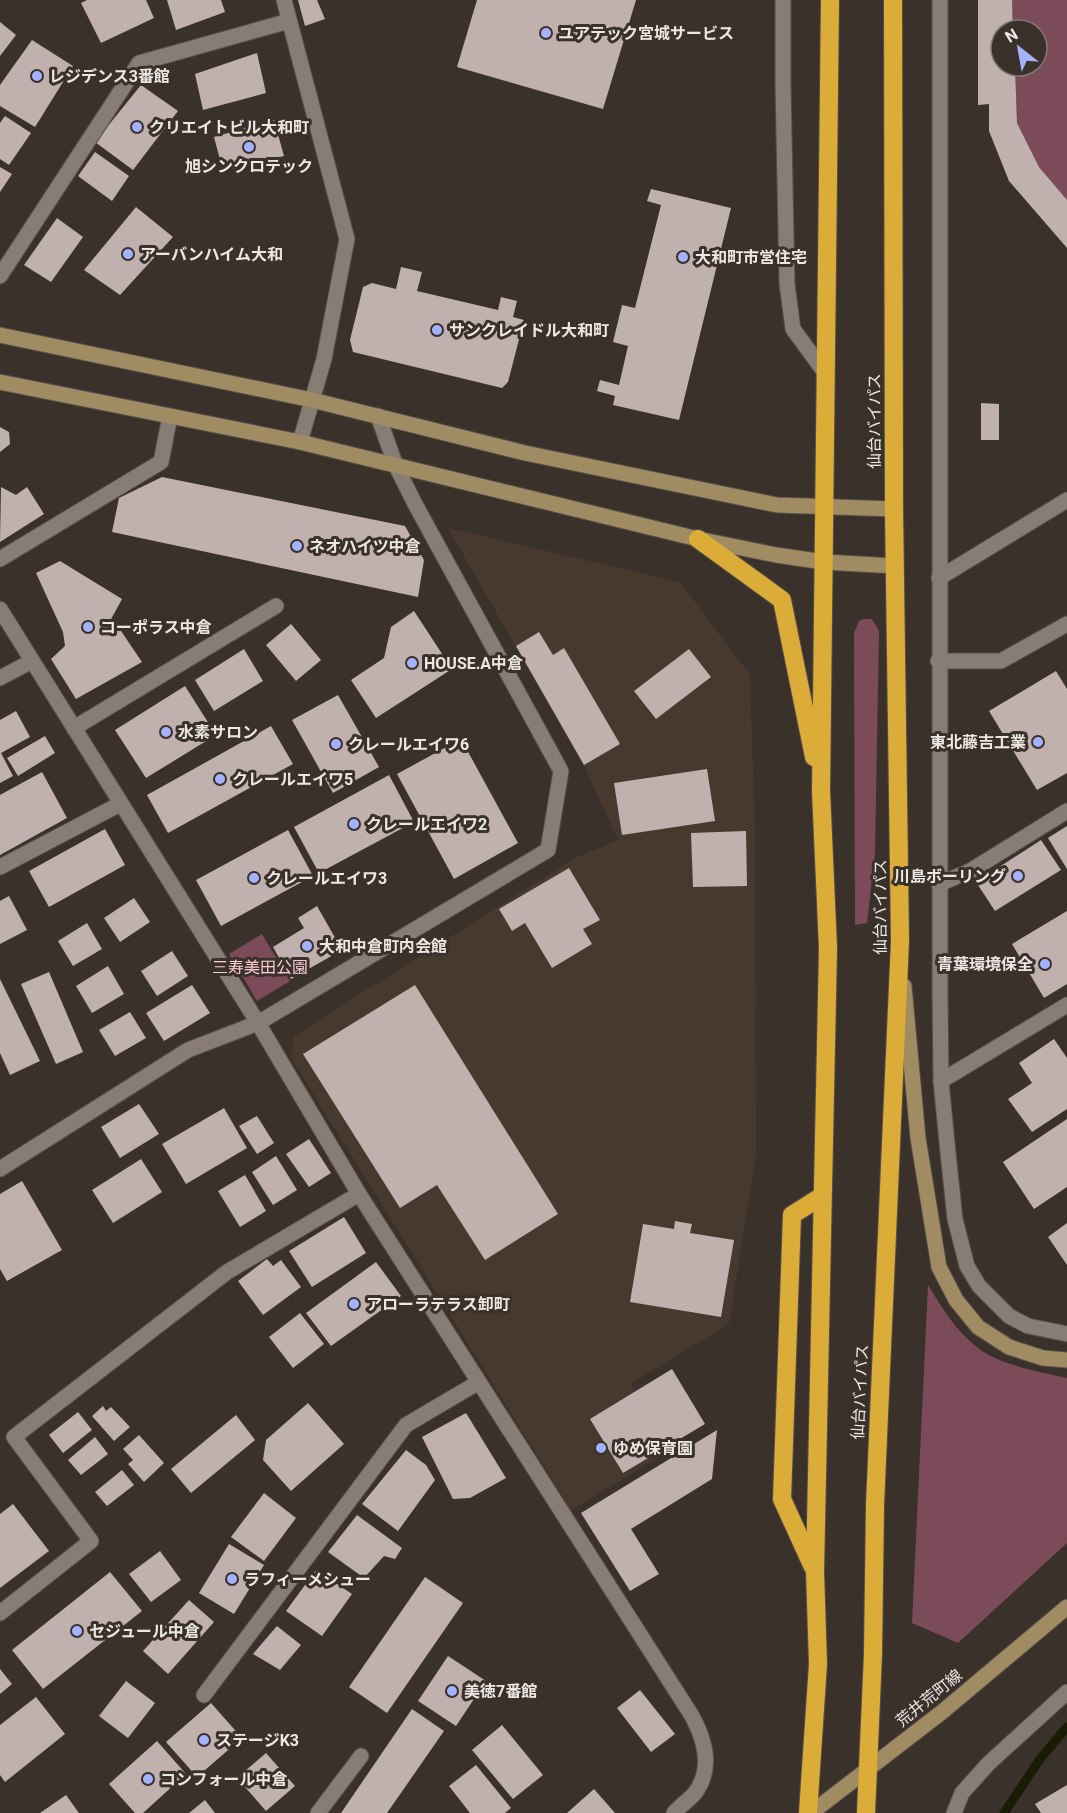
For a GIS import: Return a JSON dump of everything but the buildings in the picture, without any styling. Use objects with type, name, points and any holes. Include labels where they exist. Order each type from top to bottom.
[{"type":"highway","points":[[809,1813],[818,1664],[815,1571],[828,948],[821,791],[830,0]]},
{"type":"highway","name":"仙台バイパス","points":[[866,1813],[873,1654],[875,1505],[900,941],[894,509],[892,0]]},
{"type":"highway","points":[[698,539],[782,600],[821,791]]},
{"type":"highway","points":[[815,1571],[782,1499],[792,1215],[822,1196]]},
{"type":"street","points":[[284,0],[347,239],[324,359],[300,442]]},
{"type":"street","points":[[783,0],[787,284],[793,328],[826,374]]},
{"type":"street","points":[[940,0],[939,884],[941,1082],[955,1219],[967,1266],[979,1286],[1009,1316],[1028,1326],[1067,1334]]},
{"type":"street","points":[[0,276],[139,63],[289,21]]},
{"type":"street","points":[[0,335],[312,400],[525,453],[777,505],[894,509]]},
{"type":"street","points":[[0,382],[300,442],[698,539],[824,562],[895,566]]},
{"type":"street","points":[[0,559],[161,462],[170,416]]},
{"type":"street","points":[[0,1169],[188,1050],[258,1023],[548,850],[561,771],[396,466],[378,416]]},
{"type":"street","points":[[939,578],[1067,500]]},
{"type":"street","points":[[74,728],[276,606]]},
{"type":"street","points":[[0,609],[258,1023],[359,1194],[702,1734],[706,1756],[704,1775],[695,1792],[674,1813]]},
{"type":"street","points":[[939,661],[1001,661],[1067,624]]},
{"type":"street","points":[[0,678],[32,661]]},
{"type":"street","points":[[0,867],[120,804]]},
{"type":"street","points":[[939,884],[970,871],[1067,811]]},
{"type":"street","points":[[900,941],[918,1138],[939,1267],[956,1300],[978,1327],[1009,1347],[1043,1358],[1067,1360]]},
{"type":"street","points":[[941,1082],[1067,1005]]},
{"type":"street","points":[[0,1613],[92,1541],[14,1437],[227,1272],[359,1194]]},
{"type":"street","points":[[204,1695],[406,1425],[479,1382]]},
{"type":"street","name":"荒井荒町線","points":[[809,1813],[942,1712],[1067,1607]]},
{"type":"street","points":[[954,1813],[962,1793],[989,1763],[1067,1692]]},
{"type":"street","points":[[318,1813],[361,1756]]},
{"type":"shaded area","points":[[448,528],[680,582],[750,675],[755,827],[756,1154],[729,1324],[630,1384],[671,1450],[571,1510],[291,1058],[294,1036],[575,858],[618,840],[585,768]]},
{"type":"green space","points":[[1012,0],[1067,0],[1067,200],[1039,167],[1017,123],[1015,78],[1049,78],[1049,18],[1013,18]]},
{"type":"green space","points":[[872,619],[879,631],[875,853],[867,923],[855,925],[854,633],[859,621]]},
{"type":"green space","name":"三寿美田公園","points":[[262,934],[290,981],[257,1001],[229,954]]},
{"type":"green space","points":[[928,1285],[956,1327],[978,1348],[997,1359],[1067,1378],[1067,1543],[958,1643],[912,1623]]},
{"type":"waterway","points":[[1004,1813],[1040,1759],[1067,1727]]},
{"type":"place","name":"ユアテック宮城サービス","points":[[546,33]]},
{"type":"place","name":"レジデンス3番館","points":[[37,76]]},
{"type":"place","name":"クリエイトビル大和町","points":[[137,127]]},
{"type":"place","name":"旭シンクロテック","points":[[249,147]]},
{"type":"place","name":"アーバンハイム大和","points":[[128,254]]},
{"type":"place","name":"大和町市営住宅","points":[[683,257]]},
{"type":"place","name":"サンクレイドル大和町","points":[[437,330]]},
{"type":"place","name":"ネオハイツ中倉","points":[[297,546]]},
{"type":"place","name":"コーポラス中倉","points":[[88,627]]},
{"type":"place","name":"HOUSE.A中倉","points":[[412,663]]},
{"type":"place","name":"水素サロン","points":[[166,732]]},
{"type":"place","name":"東北藤吉工業","points":[[1038,742]]},
{"type":"place","name":"クレールエイワ6","points":[[336,744]]},
{"type":"place","name":"クレールエイワ5","points":[[220,779]]},
{"type":"place","name":"クレールエイワ2","points":[[354,824]]},
{"type":"place","name":"川島ボーリング","points":[[1018,876]]},
{"type":"place","name":"クレールエイワ3","points":[[254,878]]},
{"type":"place","name":"大和中倉町内会館","points":[[307,946]]},
{"type":"place","name":"青葉環境保全","points":[[1045,964]]},
{"type":"place","name":"アローラテラス卸町","points":[[354,1304]]},
{"type":"place","name":"ゆめ保育園","points":[[601,1448]]},
{"type":"place","name":"ラフィーメシュー","points":[[232,1579]]},
{"type":"place","name":"セジュール中倉","points":[[77,1631]]},
{"type":"place","name":"美徳7番館","points":[[452,1691]]},
{"type":"place","name":"ステージK3","points":[[204,1740]]},
{"type":"place","name":"コンフォール中倉","points":[[148,1779]]}]
